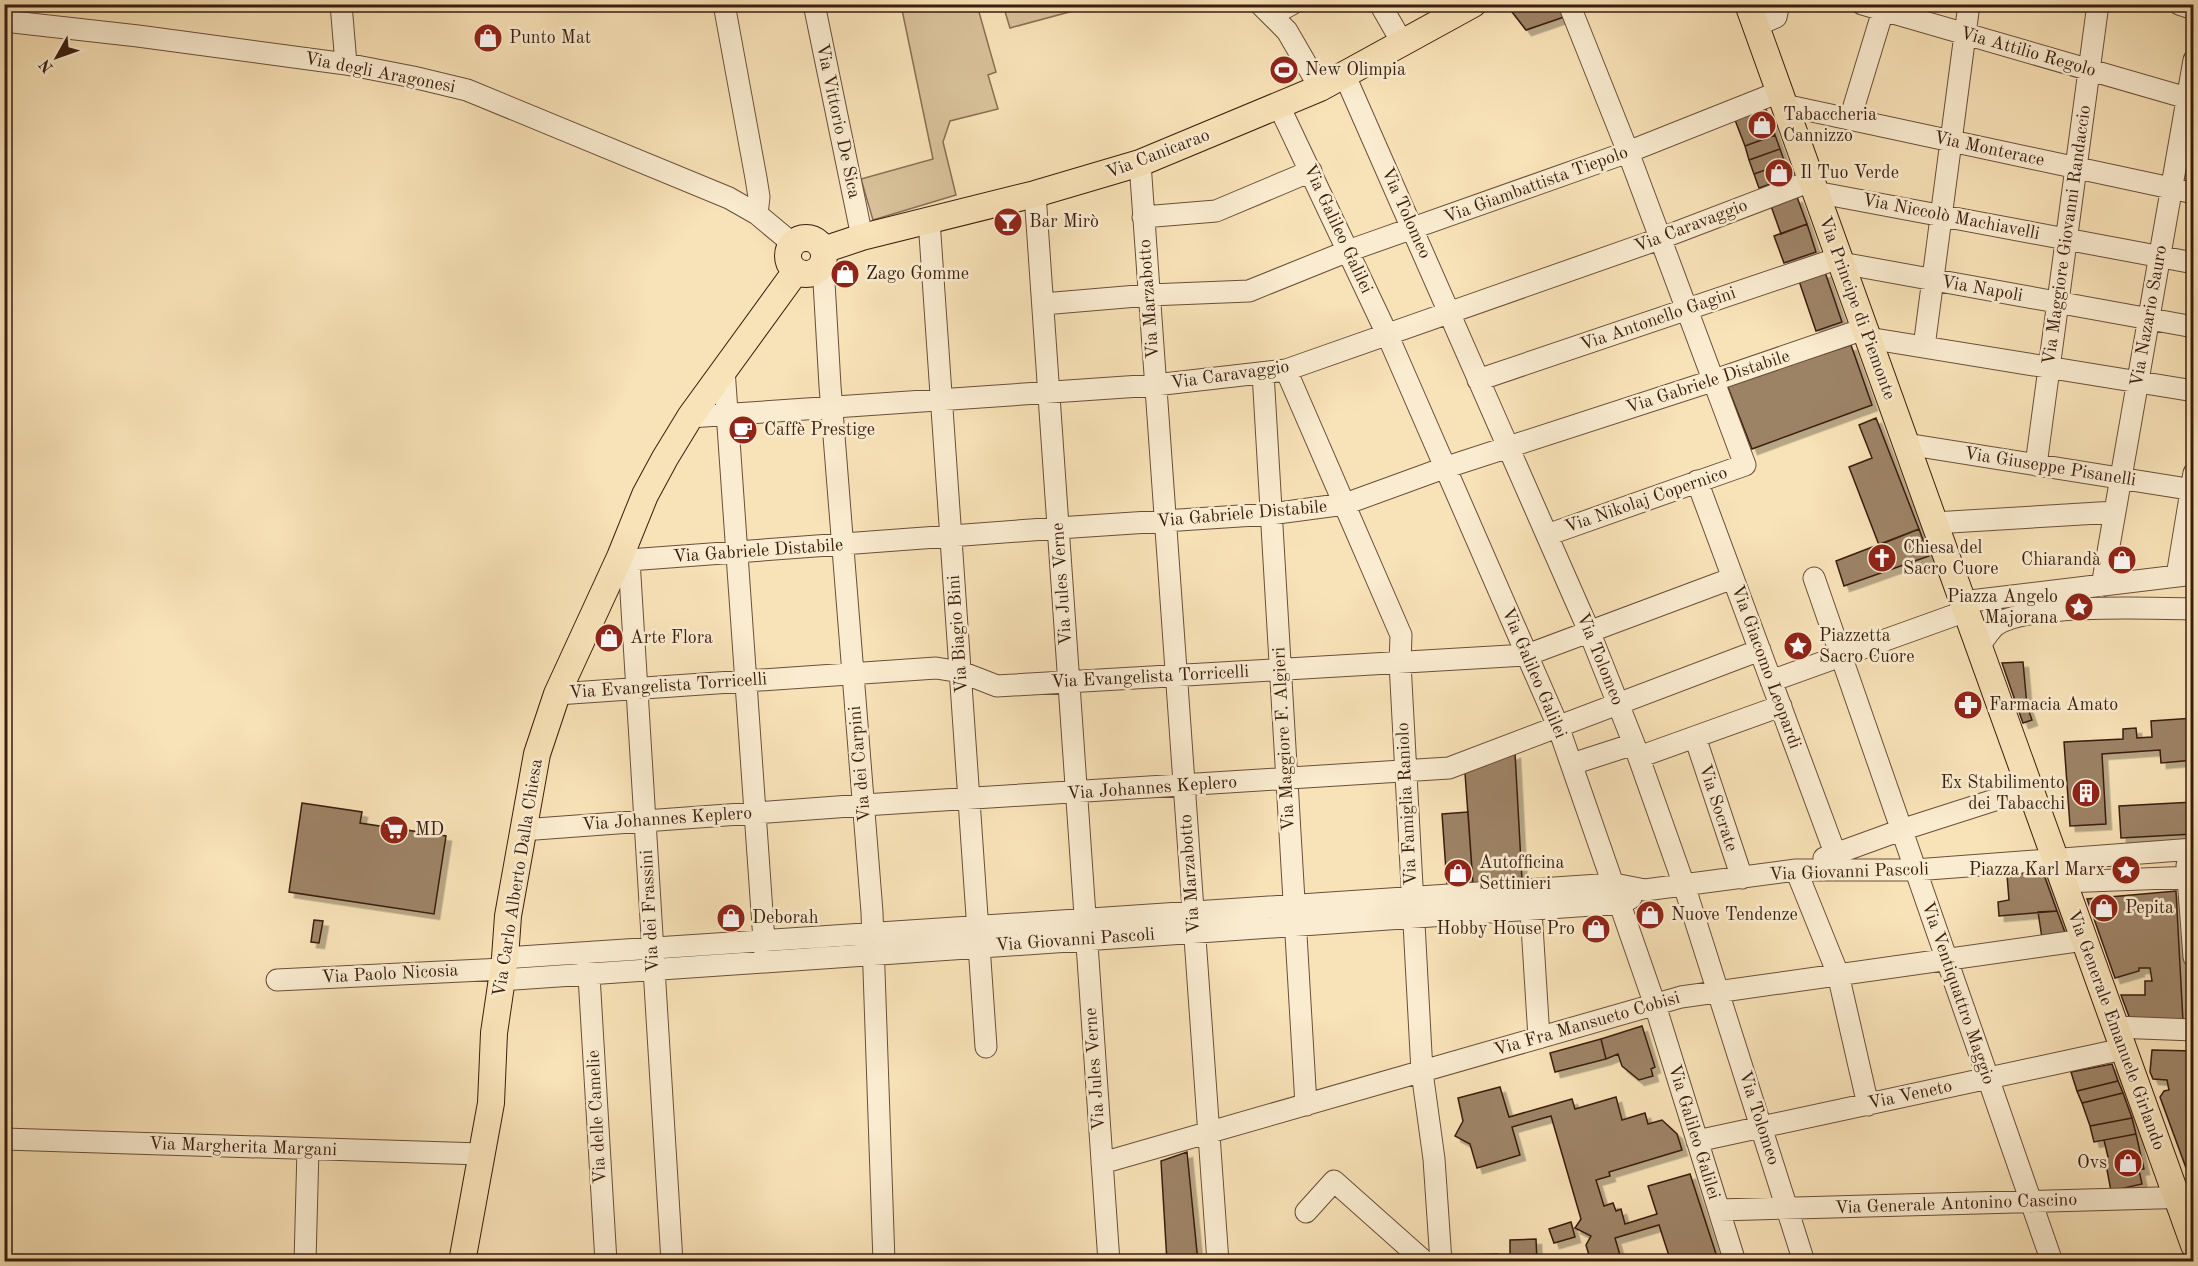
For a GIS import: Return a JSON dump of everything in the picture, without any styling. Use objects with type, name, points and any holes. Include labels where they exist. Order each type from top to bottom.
[{"type":"main road","name":"Via Canicarao","points":[[812,264],[862,237],[1035,194],[1140,163],[1320,88],[1473,4]]},
{"type":"main road","name":"Via Principe di Piemonte","points":[[1752,15],[1964,607]]},
{"type":"main road","points":[[793,244],[788,258],[812,264]]},
{"type":"main road","name":"Via Carlo Alberto Dalla Chiesa","points":[[462,1262],[491,1103],[494,1033],[504,969],[508,916],[522,830],[537,754],[557,694],[624,559],[645,495],[690,417],[724,369],[812,264]]},
{"type":"main road","name":"Via Generale Emanuele Girlando","points":[[1964,607],[2119,1038],[2185,1197],[2193,1245]]},
{"type":"street","points":[[341,4],[346,64]]},
{"type":"street","points":[[724,4],[759,197],[757,214]]},
{"type":"street","name":"Via Vittorio De Sica","points":[[814,4],[862,237]]},
{"type":"street","points":[[1266,10],[1292,4]]},
{"type":"street","points":[[1380,4],[1403,44]]},
{"type":"street","points":[[1569,4],[1628,152],[1712,381]]},
{"type":"street","points":[[1752,15],[1776,17],[1779,4]]},
{"type":"street","name":"Via Attilio Regolo","points":[[1862,4],[1884,8],[1964,34],[2190,99]]},
{"type":"street","points":[[1924,347],[1969,4]]},
{"type":"street","name":"Via Maggiore Giovanni Randaccio","points":[[2036,465],[2098,4]]},
{"type":"street","points":[[2179,4],[2193,9]]},
{"type":"street","points":[[1850,120],[1884,8]]},
{"type":"street","points":[[1266,10],[1287,31],[1320,88]]},
{"type":"street","name":"Via degli Aragonesi","points":[[4,21],[138,36],[346,64],[467,90],[729,198],[757,214],[793,244]]},
{"type":"street","name":"Via Nazario Sauro","points":[[2103,579],[2171,188],[2190,99],[2193,60]]},
{"type":"street","name":"Via Tolomeo","points":[[1345,76],[1589,631],[1637,751],[1684,885],[1804,1262]]},
{"type":"street","name":"Via Giambattista Tiepolo","points":[[1043,304],[1249,291],[1348,251],[1782,98]]},
{"type":"street","name":"Via Monterace","points":[[1782,98],[1850,120],[2193,193]]},
{"type":"street","name":"Via Galileo Galilei","points":[[1280,106],[1387,334],[1558,726],[1655,1005],[1735,1262]]},
{"type":"street","name":"Via Marzabotto","points":[[1140,163],[1218,1262]]},
{"type":"street","points":[[1143,217],[1216,211],[1311,171]]},
{"type":"street","name":"Via Niccolò Machiavelli","points":[[1813,186],[1942,216],[2193,263]]},
{"type":"street","name":"Via Caravaggio","points":[[690,417],[1155,386],[1286,370],[1813,186]]},
{"type":"street","name":"Via Jules Verne","points":[[1035,194],[1109,1262]]},
{"type":"street","name":"Via Biagio Bini","points":[[929,220],[986,1047]]},
{"type":"street","name":"Via Napoli","points":[[1840,260],[1933,280],[2193,327]]},
{"type":"street","name":"Via Antonello Gagini","points":[[1478,380],[1840,260]]},
{"type":"street","name":"Via dei Carpini","points":[[812,264],[824,282],[864,805],[873,944],[884,1262]]},
{"type":"street","points":[[1866,333],[1924,347],[2193,391]]},
{"type":"street","name":"Via Gabriele Distabile","points":[[624,559],[1270,514],[1345,504],[1508,446],[1866,333]]},
{"type":"street","points":[[724,369],[764,951]]},
{"type":"street","name":"Via Famiglia Raniolo","points":[[1286,370],[1401,635],[1400,663],[1405,771],[1422,1072],[1434,1160],[1440,1262]]},
{"type":"street","name":"Via Maggiore F. Algieri","points":[[1263,372],[1306,1105]]},
{"type":"street","name":"Via Nikolaj Copernico","points":[[1546,535],[1744,465],[1712,381]]},
{"type":"street","name":"Via Giuseppe Pisanelli","points":[[1905,444],[2121,478],[2193,484]]},
{"type":"street","name":"Via Giacomo Leopardi","points":[[1697,481],[1835,853]]},
{"type":"street","points":[[1771,681],[1964,607],[2103,579],[2183,571],[2193,484]]},
{"type":"street","points":[[1934,524],[2115,512]]},
{"type":"street","name":"Via dei Frassini","points":[[624,559],[637,688],[672,1262]]},
{"type":"street","name":"Via Evangelista Torricelli","points":[[557,694],[936,668],[960,672],[997,686],[1527,655],[1733,578]]},
{"type":"street","name":"Via Ventiquattro Maggio","points":[[1814,578],[2052,1262]]},
{"type":"street","points":[[1978,646],[1996,626],[2033,613],[2138,608],[2193,609]]},
{"type":"street","name":"Via Johannes Keplero","points":[[522,830],[755,812],[1449,768],[1760,650]]},
{"type":"street","points":[[1572,764],[1695,737],[1781,706]]},
{"type":"street","name":"Via Socrate","points":[[1695,737],[1742,878]]},
{"type":"street","points":[[1868,1105],[1838,974],[1796,870],[1835,853],[1901,830],[2029,789]]},
{"type":"street","points":[[1856,846],[1866,871]]},
{"type":"street","points":[[2190,849],[2193,957]]},
{"type":"street","name":"Via Giovanni Pascoli","points":[[1412,908],[1531,910],[1618,894],[1796,870],[1915,870],[2190,849]]},
{"type":"street","points":[[2063,882],[2190,882]]},
{"type":"street","name":"Via Giovanni Pascoli","points":[[504,969],[1618,894]]},
{"type":"street","points":[[1531,910],[1539,1038]]},
{"type":"street","name":"Via Fra Mansueto Cobisi","points":[[1102,1163],[1681,997],[2084,940]]},
{"type":"street","name":"Via delle Camelie","points":[[588,963],[606,1262]]},
{"type":"street","name":"Via Paolo Nicosia","points":[[277,980],[504,969]]},
{"type":"street","name":"Via Veneto","points":[[1697,1141],[1988,1078],[2119,1038],[2193,1030]]},
{"type":"street","name":"Via Margherita Margani","points":[[4,1139],[481,1154]]},
{"type":"street","points":[[305,1262],[308,1149]]},
{"type":"street","points":[[1306,1212],[1334,1181],[1425,1262]]},
{"type":"street","name":"Via Generale Antonino Cascino","points":[[1719,1210],[2185,1197]]},
{"type":"shaded area","points":[[1003,4],[1099,4],[1010,28],[1003,5]]},
{"type":"shaded area","points":[[901,5],[977,5],[996,72],[988,75],[998,109],[950,121],[943,142],[956,195],[873,220],[861,179],[933,159]]},
{"type":"building","points":[[1514,4],[1520,8],[1524,4],[1559,4],[1564,17],[1526,30],[1509,8]]},
{"type":"building","points":[[1766,109],[1775,135],[1745,146],[1735,120]]},
{"type":"building","points":[[1775,135],[1780,149],[1749,160],[1745,146]]},
{"type":"building","points":[[1780,149],[1785,163],[1754,174],[1749,160]]},
{"type":"building","points":[[1785,163],[1790,177],[1759,188],[1754,174]]},
{"type":"building","points":[[1797,197],[1807,224],[1781,234],[1771,206]]},
{"type":"building","points":[[1807,224],[1816,252],[1784,263],[1774,236]]},
{"type":"building","points":[[1825,272],[1842,322],[1816,331],[1799,281]]},
{"type":"building","points":[[1851,345],[1872,405],[1752,449],[1727,385]]},
{"type":"building","points":[[1876,418],[1919,529],[1879,545],[1849,467],[1872,458],[1859,425]]},
{"type":"building","name":"Chiesa del Sacro Cuore","points":[[1919,529],[1929,556],[1844,586],[1836,561]]},
{"type":"building","points":[[2023,662],[2027,706],[2018,709],[2002,663]]},
{"type":"building","points":[[2027,706],[2032,720],[2023,723],[2018,709]]},
{"type":"building","name":"Ex Stabilimento dei Tabacchi","points":[[2194,718],[2194,760],[2161,763],[2160,750],[2102,754],[2106,824],[2070,826],[2064,742],[2123,739],[2123,729],[2136,728],[2137,738],[2152,737],[2151,721]]},
{"type":"building","points":[[1515,753],[1522,880],[1473,884],[1465,773]]},
{"type":"building","points":[[2194,802],[2194,834],[2121,838],[2119,806]]},
{"type":"building","points":[[302,803],[362,812],[360,823],[446,836],[434,914],[289,892]]},
{"type":"building","points":[[1468,812],[1473,884],[1447,885],[1442,814]]},
{"type":"building","points":[[2043,872],[2057,911],[1999,916],[1998,902],[2009,900],[2007,875]]},
{"type":"building","points":[[2176,891],[2183,1021],[2130,1019],[2121,995],[2145,995],[2145,981],[2152,981],[2150,968],[2139,968],[2139,971],[2115,978],[2087,899]]},
{"type":"building","points":[[2057,911],[2066,935],[2042,938],[2038,912]]},
{"type":"building","points":[[314,920],[323,921],[319,943],[311,942]]},
{"type":"building","points":[[1642,1026],[1655,1067],[1651,1069],[1653,1076],[1639,1080],[1622,1066],[1618,1054],[1606,1059],[1601,1039]]},
{"type":"building","points":[[1601,1039],[1606,1059],[1555,1072],[1550,1053]]},
{"type":"building","points":[[2152,1050],[2194,1051],[2194,1176],[2189,1176],[2160,1097],[2164,1091],[2169,1090],[2167,1080],[2153,1079],[2150,1072]]},
{"type":"building","points":[[2112,1064],[2118,1081],[2077,1091],[2071,1072]]},
{"type":"building","points":[[2118,1081],[2123,1093],[2082,1103],[2077,1091]]},
{"type":"building","points":[[1500,1087],[1509,1117],[1572,1099],[1575,1109],[1616,1097],[1622,1120],[1645,1113],[1648,1124],[1662,1120],[1677,1134],[1682,1150],[1609,1172],[1610,1176],[1596,1180],[1604,1206],[1613,1203],[1616,1211],[1621,1209],[1625,1224],[1657,1214],[1648,1186],[1690,1174],[1718,1260],[1671,1262],[1659,1225],[1615,1238],[1622,1262],[1591,1262],[1586,1245],[1591,1236],[1575,1228],[1581,1219],[1551,1116],[1512,1127],[1520,1155],[1477,1168],[1470,1144],[1455,1136],[1463,1121],[1458,1098]]},
{"type":"building","points":[[2123,1093],[2132,1118],[2090,1126],[2082,1103]]},
{"type":"building","points":[[2132,1118],[2136,1134],[2094,1142],[2090,1126]]},
{"type":"building","points":[[2136,1134],[2144,1169],[2139,1170],[2142,1184],[2111,1191],[2104,1140]]},
{"type":"building","points":[[1187,1152],[1198,1262],[1167,1262],[1161,1161]]},
{"type":"building","points":[[1571,1222],[1575,1237],[1554,1243],[1549,1229]]},
{"type":"building","points":[[1536,1239],[1537,1262],[1510,1262],[1510,1240]]},
{"type":"building","points":[[1498,1254],[1498,1262],[1464,1262],[1464,1255]]},
{"type":"place","name":"Punto Mat","points":[[488,38]]},
{"type":"place","name":"New Olimpia","points":[[1284,70]]},
{"type":"place","name":"Tabaccheria Cannizzo","points":[[1762,125]]},
{"type":"place","name":"Il Tuo Verde","points":[[1779,173]]},
{"type":"place","name":"Bar Mirò","points":[[1008,222]]},
{"type":"place","name":"Zago Gomme","points":[[845,274]]},
{"type":"place","name":"Caffè Prestige","points":[[743,430]]},
{"type":"place","name":"Chiesa del Sacro Cuore","points":[[1882,558]]},
{"type":"place","name":"Chiarandà","points":[[2122,560]]},
{"type":"place","name":"Piazza Angelo Majorana","points":[[2079,607]]},
{"type":"place","name":"Arte Flora","points":[[609,638]]},
{"type":"place","name":"Piazzetta Sacro Cuore","points":[[1798,646]]},
{"type":"place","name":"Farmacia Amato","points":[[1968,705]]},
{"type":"place","name":"Ex Stabilimento dei Tabacchi","points":[[2086,793]]},
{"type":"place","name":"MD","points":[[394,830]]},
{"type":"place","name":"Piazza Karl Marx","points":[[2126,870]]},
{"type":"place","name":"Autofficina Settinieri","points":[[1458,873]]},
{"type":"place","name":"Pepita","points":[[2104,908]]},
{"type":"place","name":"Nuove Tendenze","points":[[1650,915]]},
{"type":"place","name":"Deborah","points":[[731,918]]},
{"type":"place","name":"Hobby House Pro","points":[[1596,929]]},
{"type":"place","name":"Ovs","points":[[2128,1163]]}]
